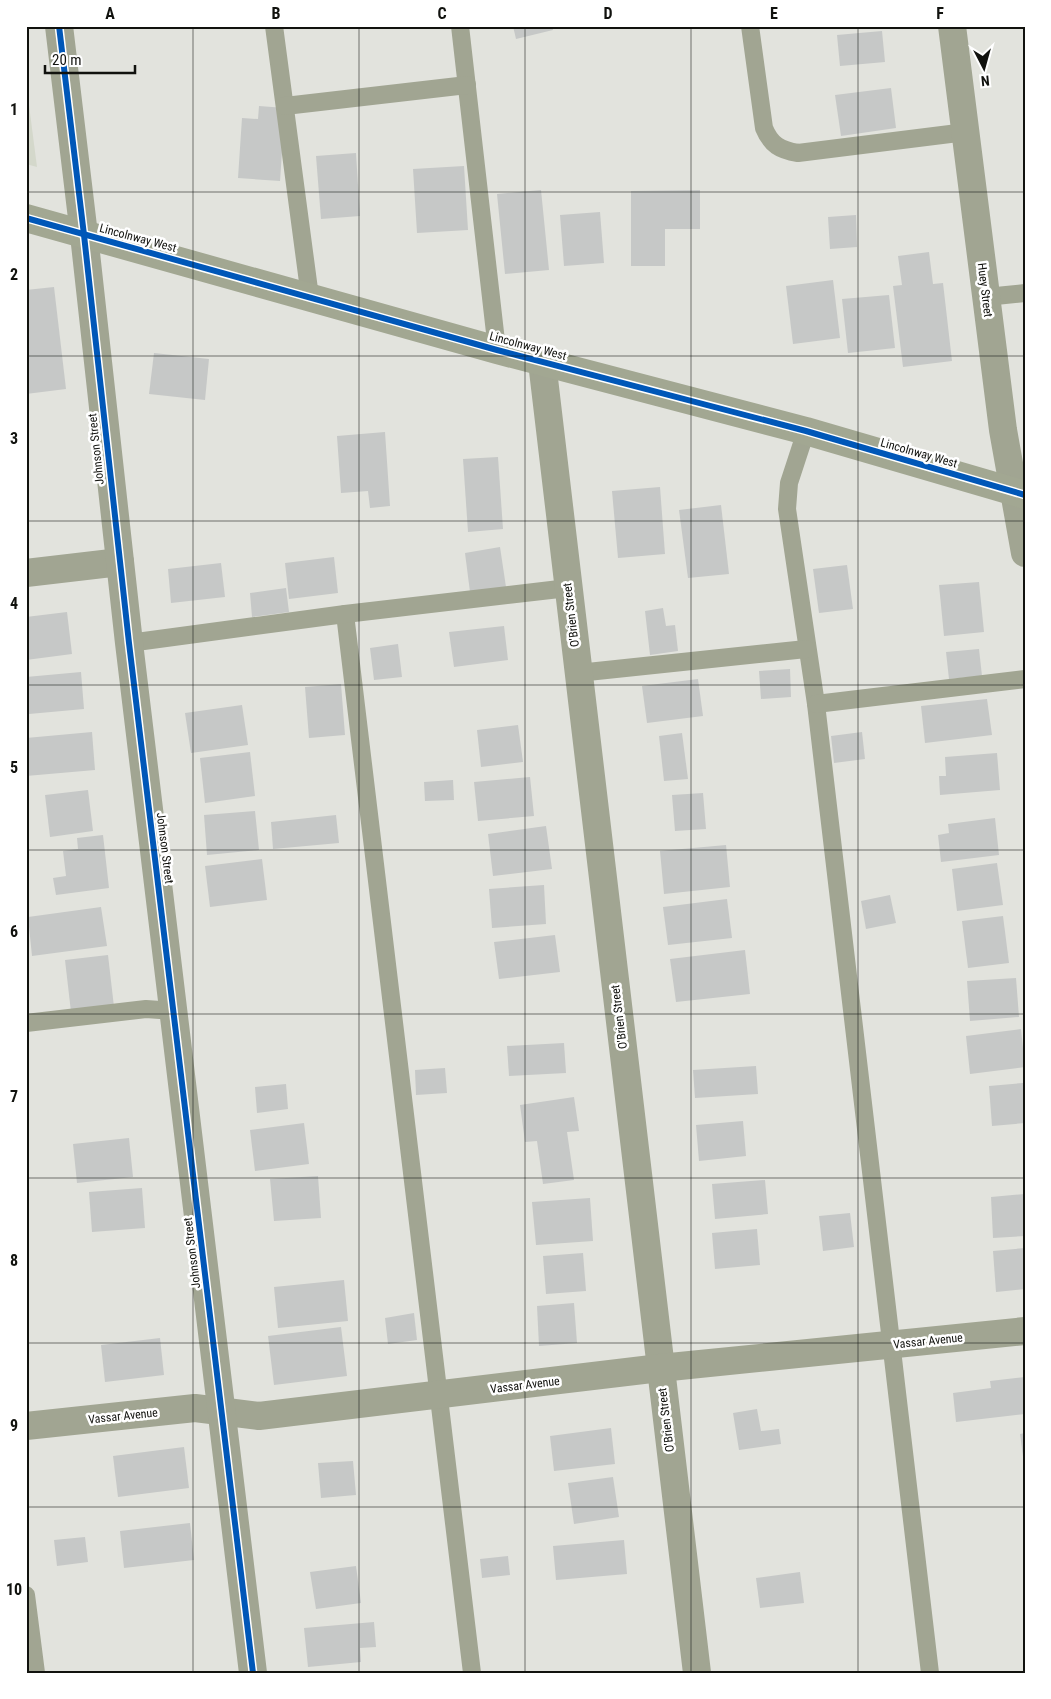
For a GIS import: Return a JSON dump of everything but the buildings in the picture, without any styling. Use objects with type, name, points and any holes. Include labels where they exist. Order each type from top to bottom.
[{"type":"main road","name":"Lincolnway West","points":[[26,218],[497,350],[806,431],[1019,494]]},
{"type":"street","name":"Johnson Street","points":[[59,26],[129,643],[253,1673]]},
{"type":"street","name":"Huey Street","points":[[952,26],[1003,430],[1019,494],[1025,553]]},
{"type":"street","name":"O'Brien Street","points":[[542,362],[697,1673]]},
{"type":"street","points":[[26,573],[120,562]]},
{"type":"street","name":"Vassar Avenue","points":[[26,1426],[195,1408],[259,1416],[660,1368],[1025,1331]]},
{"type":"lane","points":[[274,26],[310,298]]},
{"type":"lane","points":[[460,26],[497,350]]},
{"type":"lane","points":[[750,26],[764,128],[768,138],[784,151],[798,153],[966,132]]},
{"type":"lane","points":[[285,106],[467,85]]},
{"type":"lane","points":[[986,297],[1025,293]]},
{"type":"lane","points":[[806,431],[789,483],[788,510],[806,649],[816,704],[890,1346],[930,1673]]},
{"type":"lane","points":[[129,643],[345,614],[568,588]]},
{"type":"lane","points":[[345,614],[472,1673]]},
{"type":"lane","points":[[578,673],[806,649]]},
{"type":"lane","points":[[816,704],[1025,679]]},
{"type":"lane","points":[[26,1023],[146,1009],[174,1011]]},
{"type":"lane","points":[[26,1594],[36,1673]]},
{"type":"shaded area","points":[[26,82],[37,167],[26,164]]},
{"type":"cycle path","points":[[59,26],[129,643],[253,1673]]},
{"type":"cycle path","points":[[26,218],[497,350],[806,431],[1025,495]]}]
